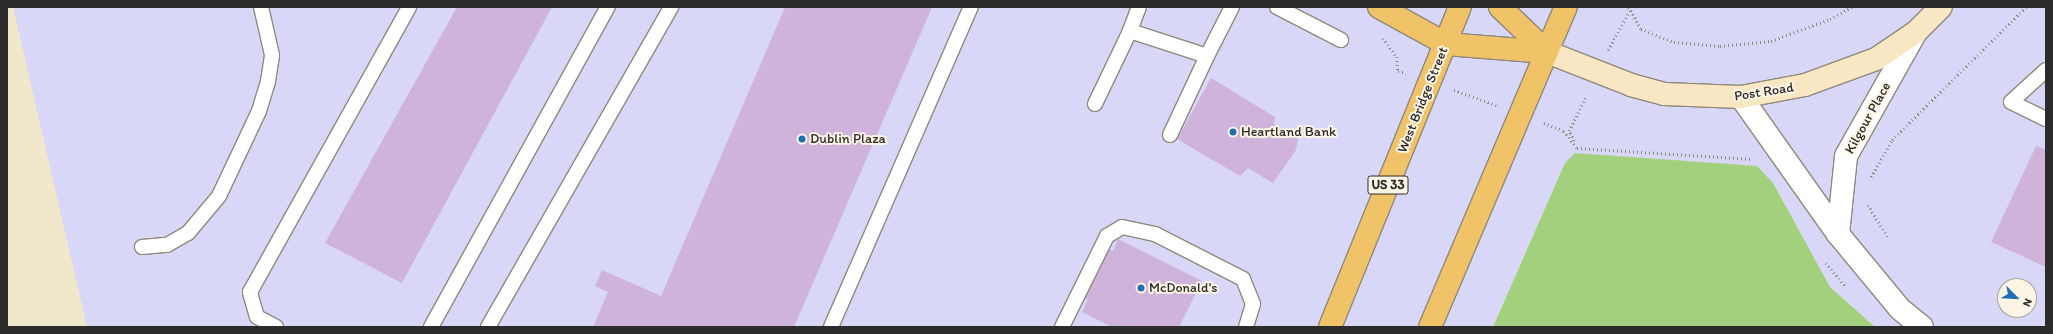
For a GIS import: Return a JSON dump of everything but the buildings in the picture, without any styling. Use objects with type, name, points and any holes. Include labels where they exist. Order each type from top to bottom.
[{"type":"main road","points":[[1379,7],[1446,44],[1547,52]]},
{"type":"main road","name":"West Bridge Street","points":[[1330,327],[1460,7]]},
{"type":"main road","points":[[1500,7],[1547,52]]},
{"type":"main road","points":[[1430,327],[1566,7]]},
{"type":"main road","name":"Post Road","points":[[1547,52],[1598,72],[1664,94],[1741,97],[1838,75],[1876,59],[1916,32],[1941,7]]},
{"type":"street","name":"Kilgour Place","points":[[1838,234],[1846,156],[1916,32]]},
{"type":"street","points":[[1741,97],[1838,234],[1900,309],[1922,327]]},
{"type":"lane","points":[[142,247],[167,245],[188,233],[219,196],[259,111],[268,81],[272,54],[260,7]]},
{"type":"lane","points":[[276,327],[257,317],[250,292],[409,7]]},
{"type":"lane","points":[[431,327],[608,7]]},
{"type":"lane","points":[[488,327],[671,7]]},
{"type":"lane","points":[[831,327],[971,7]]},
{"type":"lane","points":[[1096,104],[1130,31],[1139,7]]},
{"type":"lane","points":[[1170,135],[1232,7]]},
{"type":"lane","points":[[1277,7],[1341,40]]},
{"type":"lane","points":[[1130,31],[1208,56]]},
{"type":"lane","points":[[2046,70],[2011,102],[2046,119]]},
{"type":"lane","points":[[1062,327],[1107,236],[1122,227],[1155,234],[1243,280],[1253,304],[1246,327]]},
{"type":"path","points":[[1577,148],[1569,131],[1622,19],[1630,9],[1641,29],[1674,42],[1720,46],[1771,41],[1830,19],[1852,7]]},
{"type":"path","points":[[1870,181],[1892,140],[2026,7]]},
{"type":"path","points":[[1398,71],[1564,131],[1577,148],[1757,160]]},
{"type":"path","points":[[1867,198],[1889,238]]},
{"type":"shaded area","points":[[13,7],[2046,7],[2046,327],[1875,327],[1830,287],[1773,183],[1565,163],[1493,327],[87,327]]},
{"type":"green space","points":[[1575,153],[1757,166],[1773,183],[1830,287],[1875,327],[1493,327],[1565,163]]},
{"type":"place","name":"Heartland Bank","points":[[1233,132]]},
{"type":"place","name":"Dublin Plaza","points":[[802,139]]},
{"type":"place","name":"McDonald's","points":[[1141,288]]}]
